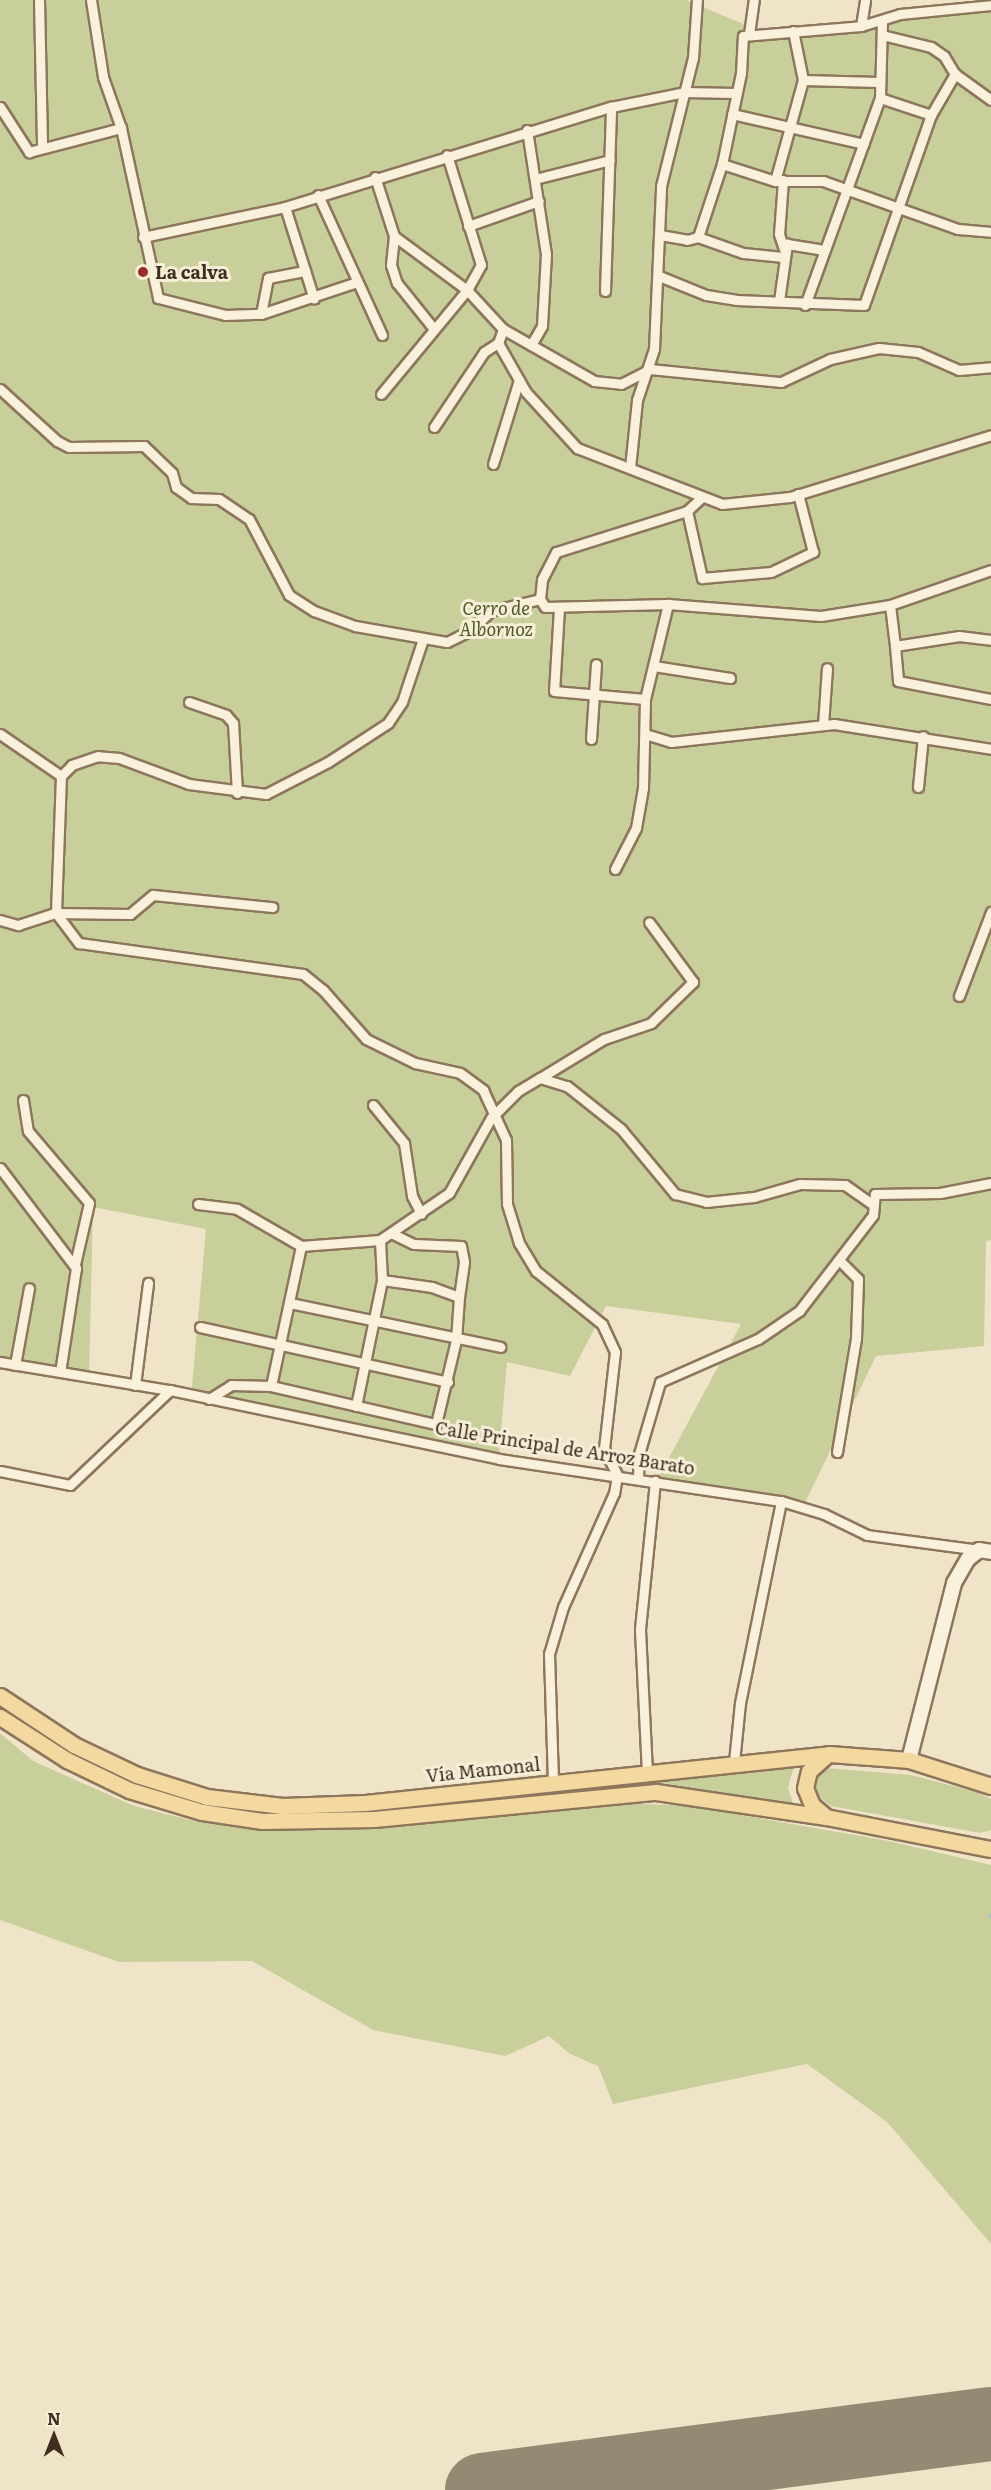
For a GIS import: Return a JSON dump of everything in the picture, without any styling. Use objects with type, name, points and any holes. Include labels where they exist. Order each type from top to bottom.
[{"type":"main road","name":"Vía Mamonal","points":[[0,1696],[41,1726],[99,1759],[174,1787],[228,1800],[326,1806],[734,1762],[829,1754],[909,1760],[991,1786]]},
{"type":"main road","name":"Vía Mamonal","points":[[0,1717],[67,1760],[129,1790],[202,1812],[262,1821],[374,1819],[656,1792],[826,1817],[987,1847]]},
{"type":"main road","points":[[826,1817],[812,1805],[805,1788],[814,1763],[829,1754]]},
{"type":"street","points":[[39,0],[42,148]]},
{"type":"street","points":[[91,0],[103,77],[121,128],[158,298],[225,315],[261,314],[314,299],[354,283]]},
{"type":"street","points":[[630,468],[637,400],[650,369],[659,276],[661,186],[685,92],[697,0]]},
{"type":"street","points":[[749,34],[754,0]]},
{"type":"street","points":[[861,26],[865,0]]},
{"type":"street","points":[[698,237],[722,164],[732,114],[742,36],[861,26],[882,23],[900,14],[957,5],[991,5]]},
{"type":"street","points":[[805,305],[880,98],[882,23]]},
{"type":"street","points":[[784,253],[780,234],[779,180],[789,127],[803,80],[793,31]]},
{"type":"street","points":[[882,35],[931,47],[944,56],[955,74],[991,100]]},
{"type":"street","points":[[659,276],[706,295],[805,305],[864,305],[931,115],[955,74]]},
{"type":"street","points":[[803,80],[879,82]]},
{"type":"street","points":[[143,237],[285,207],[527,130],[611,107],[685,92],[735,93]]},
{"type":"street","points":[[880,98],[931,115]]},
{"type":"street","points":[[0,107],[27,151],[121,128]]},
{"type":"street","points":[[605,291],[611,107]]},
{"type":"street","points":[[732,114],[864,144]]},
{"type":"street","points":[[527,130],[546,254],[542,326],[531,345]]},
{"type":"street","points":[[381,394],[467,290],[481,265],[447,155]]},
{"type":"street","points":[[536,180],[610,160]]},
{"type":"street","points":[[722,164],[779,180],[823,181],[899,204],[958,229],[991,232]]},
{"type":"street","points":[[375,177],[394,236],[391,265],[397,283],[434,329]]},
{"type":"street","points":[[318,195],[354,283],[382,335]]},
{"type":"street","points":[[468,226],[539,201]]},
{"type":"street","points":[[285,207],[314,299]]},
{"type":"street","points":[[660,235],[687,240],[698,237],[743,253],[784,253]]},
{"type":"street","points":[[394,236],[467,290],[503,328],[605,383],[621,384],[650,369],[781,382],[830,359],[879,348],[918,352],[959,370],[991,367]]},
{"type":"street","points":[[779,301],[787,244],[825,250]]},
{"type":"street","points":[[261,314],[267,278],[305,271]]},
{"type":"street","points":[[434,427],[484,352],[498,343],[503,328]]},
{"type":"street","points":[[498,343],[519,380],[577,448],[702,497],[740,506],[798,494],[991,435]]},
{"type":"street","points":[[492,464],[519,380]]},
{"type":"street","points":[[0,389],[57,441],[69,447],[144,446],[172,472],[176,487],[191,498],[219,499],[249,519],[289,595],[314,611],[355,626],[423,639],[453,641],[491,611],[540,599]]},
{"type":"street","points":[[687,511],[702,578],[771,572],[813,552],[798,494]]},
{"type":"street","points":[[702,497],[687,511],[556,552],[546,564],[540,599],[545,607],[668,604],[821,616],[890,605],[991,570]]},
{"type":"street","points":[[615,869],[636,828],[645,734],[645,699],[668,604]]},
{"type":"street","points":[[890,605],[901,683],[944,687],[991,699]]},
{"type":"street","points":[[559,608],[554,691],[645,699]]},
{"type":"street","points":[[895,646],[959,636],[991,640]]},
{"type":"street","points":[[61,776],[86,758],[109,757],[189,784],[237,793],[266,794],[388,723],[405,696],[423,639]]},
{"type":"street","points":[[591,739],[596,664]]},
{"type":"street","points":[[654,666],[730,678]]},
{"type":"street","points":[[823,724],[827,668]]},
{"type":"street","points":[[189,702],[226,715],[233,723],[237,793]]},
{"type":"street","points":[[645,734],[671,742],[823,724],[923,736],[991,749]]},
{"type":"street","points":[[0,734],[61,776]]},
{"type":"street","points":[[918,787],[923,736]]},
{"type":"street","points":[[61,776],[56,913],[79,943],[303,974],[323,990],[366,1039],[415,1063],[472,1079],[496,1113],[506,1140],[507,1204],[523,1251],[536,1271],[595,1317],[611,1339],[615,1372],[604,1449],[617,1475],[614,1493],[552,1638],[546,1680],[553,1782]]},
{"type":"street","points":[[0,920],[18,925],[56,913],[130,914],[153,895],[273,908]]},
{"type":"street","points":[[959,996],[991,912]]},
{"type":"street","points":[[198,1204],[237,1209],[301,1246],[380,1240],[392,1233],[421,1214],[462,1178],[496,1113],[540,1078],[604,1039],[651,1023],[693,982],[649,922]]},
{"type":"street","points":[[540,1078],[567,1086],[621,1129],[675,1194],[706,1202],[754,1197],[800,1184],[845,1185],[871,1203]]},
{"type":"street","points":[[23,1100],[28,1131],[89,1203],[75,1264],[75,1297],[60,1372]]},
{"type":"street","points":[[373,1105],[404,1143],[412,1196],[421,1214]]},
{"type":"street","points":[[0,1168],[75,1264]]},
{"type":"street","points":[[638,1478],[639,1454],[660,1382],[766,1334],[799,1311],[873,1215],[871,1203],[875,1194],[940,1193],[991,1183]]},
{"type":"street","points":[[209,1399],[231,1385],[271,1386],[436,1424],[448,1382],[456,1340],[464,1262],[460,1246],[414,1244],[392,1233]]},
{"type":"street","points":[[356,1406],[376,1319],[382,1280],[380,1240]]},
{"type":"street","points":[[271,1386],[301,1246]]},
{"type":"street","points":[[837,1452],[856,1339],[858,1279],[839,1260]]},
{"type":"street","points":[[382,1280],[432,1287],[459,1297]]},
{"type":"street","points":[[135,1385],[148,1282]]},
{"type":"street","points":[[15,1365],[29,1288]]},
{"type":"street","points":[[290,1303],[376,1319],[456,1340],[500,1347]]},
{"type":"street","points":[[200,1327],[281,1342],[448,1382]]},
{"type":"street","name":"Calle Principal de Arroz Barato","points":[[0,1362],[170,1390],[499,1459],[781,1501],[824,1514],[867,1535],[985,1551]]},
{"type":"street","points":[[0,1471],[70,1485],[170,1390]]},
{"type":"street","points":[[647,1773],[640,1629],[655,1481]]},
{"type":"street","points":[[734,1762],[740,1703],[781,1501]]},
{"type":"street","name":"Calle Principal de Arroz Barato","points":[[909,1760],[954,1583],[961,1567],[985,1551]]},
{"type":"green space","name":"Cerro de Albornoz","points":[[0,0],[686,0],[760,31],[991,7],[991,1240],[986,1241],[984,1346],[876,1356],[802,1509],[656,1482],[741,1324],[606,1306],[570,1376],[507,1362],[498,1465],[191,1397],[206,1229],[93,1207],[89,1379],[0,1365]]},
{"type":"green space","points":[[0,1733],[33,1761],[134,1806],[198,1822],[263,1831],[378,1827],[624,1803],[690,1806],[889,1841],[991,1865],[991,2244],[887,2122],[807,2064],[613,2104],[598,2066],[570,2054],[549,2036],[505,2056],[373,2030],[252,1961],[119,1962],[0,1920]]},
{"type":"green space","points":[[794,1766],[788,1788],[794,1806],[646,1780]]},
{"type":"green space","points":[[826,1768],[911,1775],[976,1792],[991,1799],[991,1830],[980,1833],[831,1806],[812,1791],[816,1772]]},
{"type":"runway","points":[[482,2490],[991,2424]]},
{"type":"place","name":"La calva","points":[[143,272]]}]
